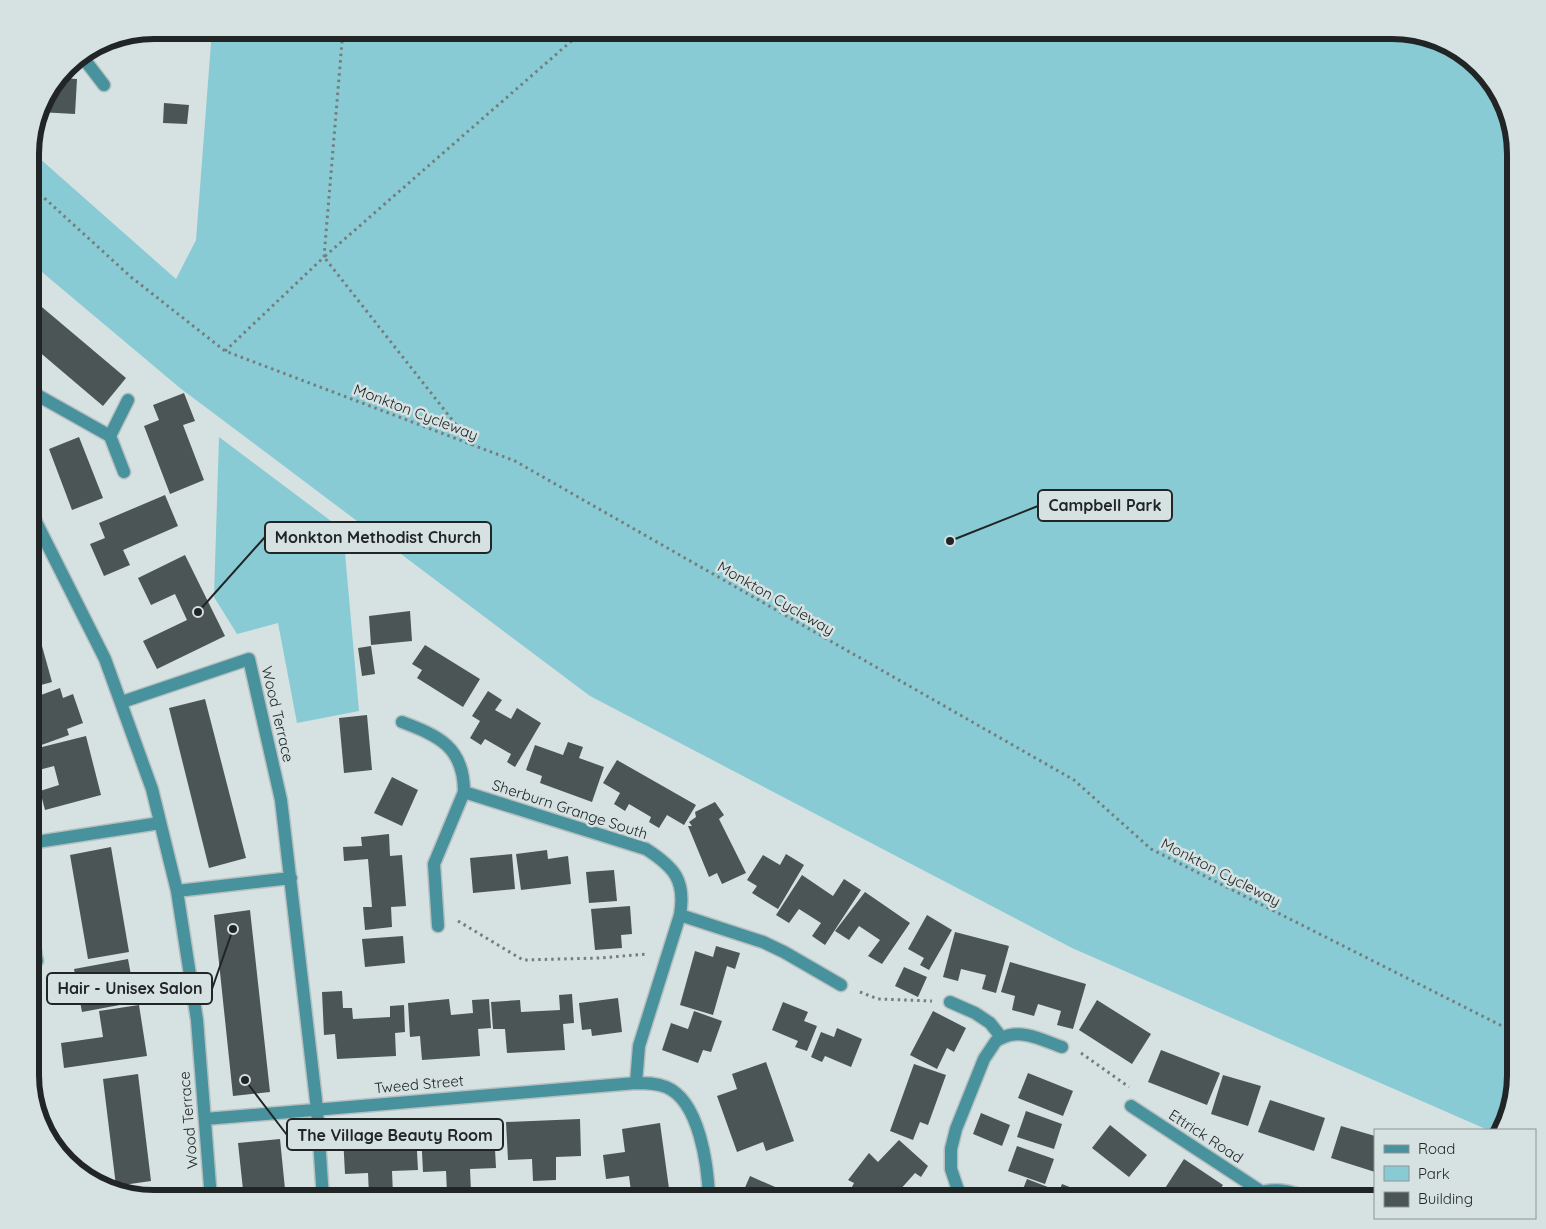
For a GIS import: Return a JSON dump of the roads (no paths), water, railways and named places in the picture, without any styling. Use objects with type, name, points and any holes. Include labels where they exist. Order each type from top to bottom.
[{"type":"street","points":[[86,61],[104,85]]},
{"type":"street","points":[[39,395],[110,436],[124,472]]},
{"type":"street","points":[[110,436],[128,400]]},
{"type":"street","name":"Wood Terrace","points":[[39,528],[105,659],[152,789],[177,891],[197,1020],[210,1190]]},
{"type":"street","name":"Wood Terrace","points":[[122,702],[249,660],[281,800],[317,1109],[322,1190]]},
{"type":"street","points":[[402,722],[430,733],[447,744],[461,765],[464,792],[434,864],[438,926]]},
{"type":"street","name":"Sherburn Grange South","points":[[464,792],[646,849],[673,870],[683,898],[680,916],[639,1046],[636,1083]]},
{"type":"street","points":[[39,842],[160,823]]},
{"type":"street","points":[[177,891],[290,878]]},
{"type":"street","points":[[680,916],[763,942],[841,984]]},
{"type":"street","points":[[950,1002],[975,1012],[990,1023],[1002,1038]]},
{"type":"street","points":[[959,1190],[951,1169],[951,1149],[956,1129],[984,1059],[996,1042],[1011,1034],[1023,1034],[1062,1047]]},
{"type":"street","name":"Tweed Street","points":[[205,1119],[653,1083],[668,1088],[680,1098],[692,1114],[699,1133],[708,1190]]},
{"type":"street","name":"Ettrick Road","points":[[1131,1106],[1249,1190]]},
{"type":"street","name":"Ettrick Road","points":[[1271,1190],[1286,1190]]},
{"type":"place","name":"Campbell Park","points":[[950,541]]},
{"type":"place","name":"Monkton Methodist Church","points":[[198,612]]},
{"type":"place","name":"Hair - Unisex Salon","points":[[233,929]]},
{"type":"place","name":"The Village Beauty Room","points":[[245,1080]]}]
